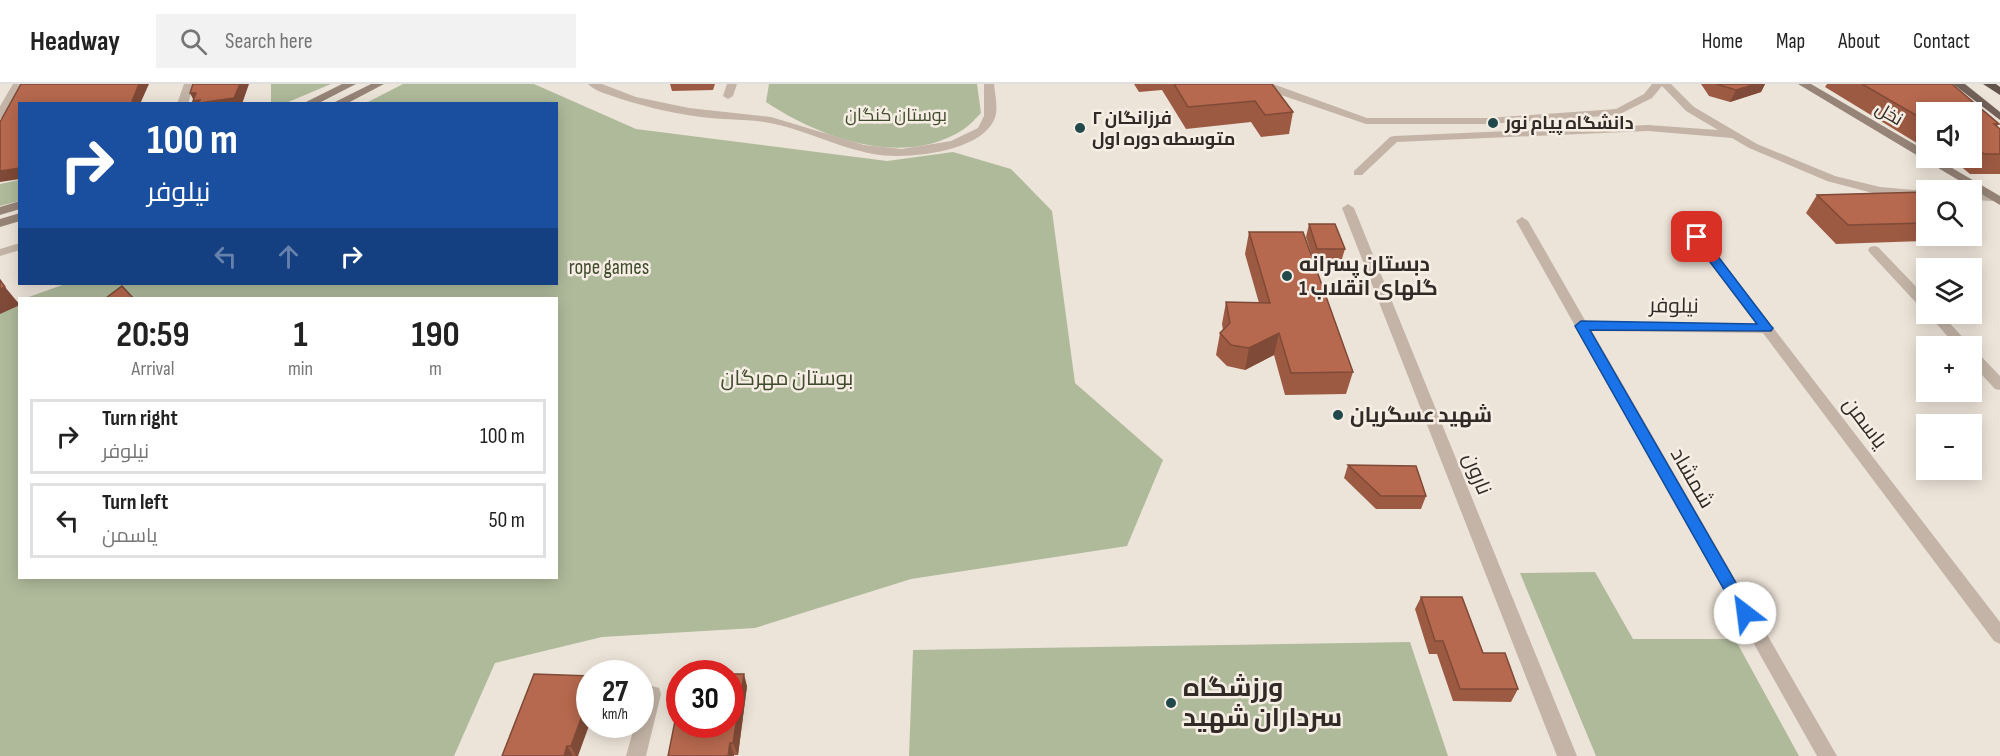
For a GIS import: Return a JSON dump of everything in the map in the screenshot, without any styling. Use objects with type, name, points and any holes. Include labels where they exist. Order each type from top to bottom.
[{"type":"highway","points":[[1989,84],[2000,92]]},
{"type":"main road","points":[[311,102],[351,84]]},
{"type":"main road","points":[[340,102],[379,84]]},
{"type":"main road","name":"نخل","points":[[1803,84],[1916,151]]},
{"type":"main road","points":[[1958,84],[2000,117]]},
{"type":"main road","name":"نخل","points":[[1942,168],[1958,180]]},
{"type":"main road","points":[[0,211],[18,206]]},
{"type":"main road","points":[[0,223],[18,218]]},
{"type":"street","points":[[0,116],[18,84]]},
{"type":"street","points":[[183,102],[189,84]]},
{"type":"street","points":[[593,84],[614,94],[703,114],[770,119],[834,141],[878,151],[912,152],[963,142],[978,132],[989,120],[989,84]]},
{"type":"street","points":[[728,96],[732,84]]},
{"type":"street","points":[[1268,84],[1270,88],[1366,121],[1477,121],[1618,112],[1648,96],[1658,84]]},
{"type":"street","points":[[1665,84],[1690,109],[1753,146],[1831,178],[1880,191],[1916,194]]},
{"type":"street","points":[[1358,173],[1394,139],[1648,128],[1735,135]]},
{"type":"street","points":[[1982,193],[1998,196]]},
{"type":"street","name":"نارون","points":[[1348,208],[1567,756]]},
{"type":"street","name":"شمشاد","points":[[1522,221],[1827,756]]},
{"type":"street","name":"یاسمن","points":[[1697,237],[2000,636]]},
{"type":"street","points":[[1874,250],[1916,294]]},
{"type":"street","points":[[1943,324],[1955,336]]},
{"type":"street","name":"نیلوفر","points":[[1581,326],[1767,328]]},
{"type":"street","points":[[1982,366],[2000,366]]},
{"type":"street","points":[[1982,366],[2000,385]]},
{"type":"street","points":[[636,756],[641,738]]},
{"type":"lane","points":[[0,253],[18,247]]},
{"type":"green space","points":[[271,84],[331,84],[288,102],[271,102]]},
{"type":"green space","name":"بوستان مهرگان","points":[[403,84],[534,84],[636,129],[887,161],[953,152],[1011,169],[1052,211],[1075,383],[1163,460],[1127,546],[911,579],[755,628],[602,637],[495,663],[454,756],[0,756],[0,309],[18,301],[18,579],[558,579],[558,297],[29,297],[62,285],[558,285],[558,102],[368,102]]},
{"type":"green space","name":"بوستان کنگان","points":[[769,84],[977,84],[981,113],[964,129],[940,141],[915,147],[889,148],[837,137],[788,115],[766,102]]},
{"type":"green space","points":[[18,180],[18,201],[0,206],[0,184]]},
{"type":"green space","points":[[1595,572],[1633,639],[1735,639],[1799,756],[1596,756],[1520,573]]},
{"type":"green space","name":"ورزشگاه سرداران شهید","points":[[1410,642],[1448,756],[909,756],[913,650]]},
{"type":"building","points":[[21,84],[139,84],[132,102],[18,102],[18,168],[0,171],[0,122]]},
{"type":"building","points":[[193,84],[240,84],[234,98],[199,102],[200,100],[193,101],[196,93],[190,93]]},
{"type":"building","points":[[1174,84],[1272,84],[1293,112],[1265,115],[1255,101],[1188,107]]},
{"type":"building","points":[[1716,84],[1756,84],[1736,90]]},
{"type":"building","points":[[1862,84],[1952,84],[1973,102],[1916,102],[1916,115]]},
{"type":"building","points":[[1982,110],[1999,124],[1994,124],[2000,129],[2000,154],[1982,152]]},
{"type":"building","points":[[1916,192],[1916,223],[1848,225],[1817,195]]},
{"type":"building","points":[[1309,224],[1335,224],[1345,249],[1317,249]]},
{"type":"building","points":[[1249,232],[1303,232],[1353,372],[1291,373],[1279,333],[1249,348],[1231,345],[1220,333],[1230,323],[1226,302],[1270,303]]},
{"type":"building","points":[[122,286],[132,297],[107,297]]},
{"type":"building","points":[[1348,465],[1416,466],[1426,496],[1381,496]]},
{"type":"building","points":[[1421,597],[1462,597],[1483,653],[1505,653],[1518,689],[1460,689],[1443,641],[1435,641]]},
{"type":"building","points":[[534,674],[576,676],[576,732],[571,746],[567,746],[564,756],[502,756]]},
{"type":"building","points":[[672,738],[734,738],[733,743],[730,743],[728,756],[668,756]]},
{"type":"place","name":"دانشگاه پیام نور","points":[[1493,123]]},
{"type":"place","name":"فرزانگان ۲ متوسطه دوره اول","points":[[1080,128]]},
{"type":"place","name":"دبستان پسرانه گلهای انقلاب 1","points":[[1287,276]]},
{"type":"place","name":"شهید عسگریان","points":[[1338,415]]},
{"type":"place","name":"ورزشگاه سرداران شهید","points":[[1171,703]]},
{"type":"route","points":[[1697,237],[1767,328],[1581,326],[1745,613]]},
{"type":"park label","name":"rope games","points":[[609,267]]}]
